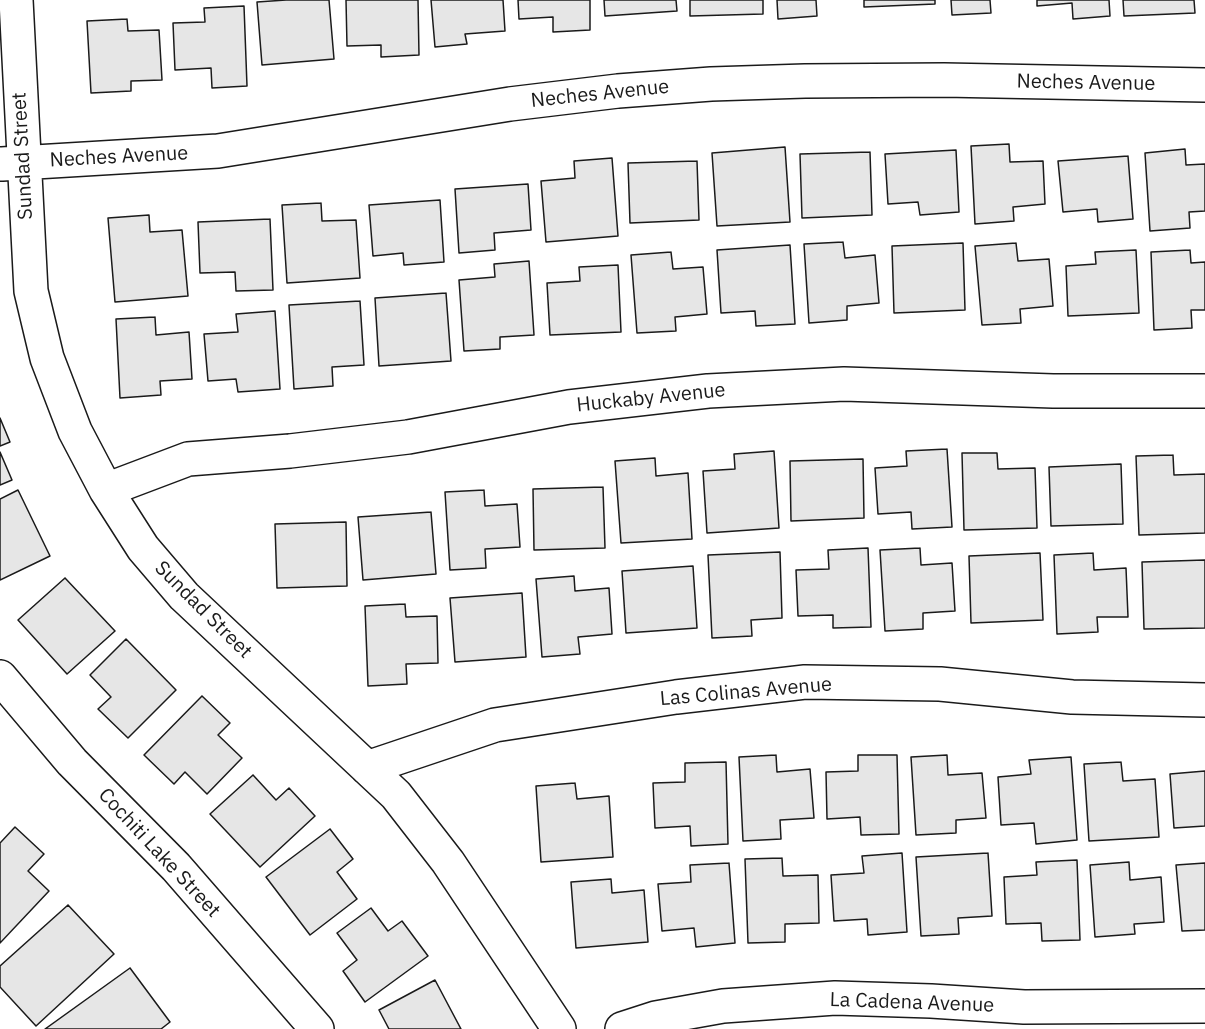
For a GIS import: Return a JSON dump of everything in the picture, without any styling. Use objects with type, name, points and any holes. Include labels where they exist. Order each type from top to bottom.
[{"type":"street","name":"Sundad Street","points":[[16,0],[11,163],[31,291],[45,346],[75,431],[106,490],[143,548],[184,596],[396,795],[448,862],[559,1029]]},
{"type":"street","name":"Neches Avenue","points":[[11,163],[218,151],[510,104],[618,91],[711,84],[944,80],[1205,86]]},
{"type":"street","name":"Huckaby Avenue","points":[[106,490],[188,459],[290,451],[408,436],[569,407],[708,391],[844,384],[1053,391],[1205,391]]},
{"type":"street","name":"Cochiti Lake Street","points":[[0,677],[72,762],[176,867],[317,1029]]},
{"type":"street","name":"Las Colinas Avenue","points":[[367,768],[495,725],[676,697],[805,682],[940,684],[1072,696],[1205,700]]},
{"type":"street","name":"La Cadena Avenue","points":[[622,1029],[656,1018],[723,1006],[835,998],[1024,1007],[1205,1006]]},
{"type":"building","points":[[329,0],[334,59],[262,65],[257,2]]},
{"type":"building","points":[[346,0],[418,0],[419,55],[381,57],[381,45],[347,46]]},
{"type":"building","points":[[431,0],[503,0],[505,31],[465,34],[467,44],[435,47]]},
{"type":"building","points":[[518,0],[590,0],[590,30],[553,32],[553,17],[519,19]]},
{"type":"building","points":[[604,0],[676,0],[677,11],[605,16]]},
{"type":"building","points":[[690,0],[763,0],[763,14],[690,16]]},
{"type":"building","points":[[777,0],[816,0],[817,16],[778,19]]},
{"type":"building","points":[[864,0],[935,0],[935,4],[864,7]]},
{"type":"building","points":[[951,0],[990,0],[991,13],[952,15]]},
{"type":"building","points":[[1037,0],[1109,0],[1110,16],[1073,19],[1072,3],[1037,6]]},
{"type":"building","points":[[1123,0],[1194,0],[1195,13],[1124,16]]},
{"type":"building","points":[[244,6],[247,86],[212,88],[211,68],[175,70],[173,23],[205,22],[204,8]]},
{"type":"building","points":[[127,19],[128,31],[159,30],[162,80],[131,81],[131,91],[91,93],[87,21]]},
{"type":"building","points":[[1009,144],[1010,162],[1043,161],[1045,204],[1013,207],[1014,221],[975,224],[971,146]]},
{"type":"building","points":[[785,147],[790,222],[717,226],[712,153]]},
{"type":"building","points":[[1185,149],[1186,165],[1205,164],[1205,211],[1189,212],[1190,228],[1150,231],[1145,153]]},
{"type":"building","points":[[956,150],[959,212],[920,215],[918,202],[888,204],[885,154]]},
{"type":"building","points":[[870,152],[872,215],[802,218],[800,154]]},
{"type":"building","points":[[1128,156],[1133,219],[1098,222],[1097,209],[1063,212],[1058,161]]},
{"type":"building","points":[[612,158],[618,236],[546,242],[541,181],[575,178],[574,161]]},
{"type":"building","points":[[697,161],[699,220],[630,223],[628,163]]},
{"type":"building","points":[[528,184],[531,230],[494,233],[495,250],[459,253],[455,189]]},
{"type":"building","points":[[440,200],[444,262],[404,265],[403,253],[373,256],[369,205]]},
{"type":"building","points":[[321,203],[322,221],[356,220],[360,278],[287,283],[282,205]]},
{"type":"building","points":[[149,215],[150,232],[182,230],[188,296],[115,302],[108,218]]},
{"type":"building","points":[[270,219],[273,290],[236,291],[235,272],[200,273],[198,222]]},
{"type":"building","points":[[843,242],[845,258],[875,255],[879,303],[847,306],[847,320],[809,323],[804,244]]},
{"type":"building","points":[[963,243],[965,310],[894,313],[892,246]]},
{"type":"building","points":[[1016,243],[1018,261],[1049,259],[1053,306],[1020,309],[1021,323],[982,325],[975,246]]},
{"type":"building","points":[[790,245],[795,324],[756,326],[755,311],[721,313],[717,250]]},
{"type":"building","points":[[1136,250],[1139,313],[1068,316],[1066,266],[1096,264],[1095,252]]},
{"type":"building","points":[[1190,250],[1191,263],[1205,262],[1205,310],[1191,310],[1192,328],[1154,330],[1151,252]]},
{"type":"building","points":[[671,252],[673,269],[703,267],[707,314],[675,317],[676,331],[637,333],[631,255]]},
{"type":"building","points":[[529,261],[534,335],[500,337],[500,349],[464,351],[459,280],[495,277],[494,264]]},
{"type":"building","points":[[618,265],[621,332],[550,335],[547,283],[580,281],[579,267]]},
{"type":"building","points":[[446,293],[451,361],[379,366],[375,298]]},
{"type":"building","points":[[360,301],[364,365],[332,367],[333,386],[294,389],[289,305]]},
{"type":"building","points":[[275,311],[280,389],[238,392],[236,379],[208,381],[204,334],[238,332],[236,314]]},
{"type":"building","points":[[155,317],[156,335],[189,332],[192,379],[160,381],[161,395],[120,398],[116,319]]},
{"type":"building","points":[[0,418],[10,442],[0,446]]},
{"type":"building","points":[[947,449],[952,527],[912,529],[911,512],[878,514],[875,468],[907,466],[906,451]]},
{"type":"building","points":[[774,451],[779,528],[707,533],[703,471],[735,469],[734,454]]},
{"type":"building","points":[[0,452],[12,480],[0,485]]},
{"type":"building","points":[[962,453],[997,453],[998,469],[1035,468],[1037,528],[964,530]]},
{"type":"building","points":[[1173,455],[1174,475],[1205,474],[1205,533],[1139,535],[1136,456]]},
{"type":"building","points":[[655,458],[656,476],[688,473],[692,539],[621,543],[615,461]]},
{"type":"building","points":[[863,459],[864,518],[791,521],[790,461]]},
{"type":"building","points":[[1121,464],[1123,524],[1051,526],[1049,467]]},
{"type":"building","points":[[603,487],[605,548],[534,550],[533,489]]},
{"type":"building","points":[[18,490],[50,556],[0,580],[0,499]]},
{"type":"building","points":[[484,490],[485,506],[517,504],[520,547],[485,549],[486,568],[450,570],[445,492]]},
{"type":"building","points":[[431,512],[436,574],[363,580],[358,517]]},
{"type":"building","points":[[346,522],[347,586],[277,588],[275,524]]},
{"type":"building","points":[[868,548],[871,627],[833,628],[833,615],[798,616],[796,570],[829,569],[828,550]]},
{"type":"building","points":[[920,548],[921,565],[952,563],[955,611],[923,613],[923,629],[885,631],[880,550]]},
{"type":"building","points":[[780,552],[782,618],[751,620],[752,636],[712,638],[708,555]]},
{"type":"building","points":[[1040,553],[1043,620],[971,623],[969,556]]},
{"type":"building","points":[[1093,553],[1094,570],[1126,568],[1128,617],[1097,617],[1098,632],[1057,634],[1054,555]]},
{"type":"building","points":[[1205,560],[1205,628],[1144,629],[1142,562]]},
{"type":"building","points":[[693,566],[697,628],[626,633],[622,571]]},
{"type":"building","points":[[574,576],[575,591],[609,588],[612,634],[578,637],[580,654],[542,657],[536,579]]},
{"type":"building","points":[[65,578],[115,631],[67,674],[18,620]]},
{"type":"building","points":[[522,593],[526,657],[455,662],[450,598]]},
{"type":"building","points":[[405,604],[406,617],[437,616],[438,663],[406,664],[407,684],[368,686],[365,606]]},
{"type":"building","points":[[126,639],[176,690],[128,738],[98,709],[111,697],[90,675]]},
{"type":"building","points":[[202,696],[230,723],[218,735],[242,758],[207,794],[185,772],[174,784],[144,755]]},
{"type":"building","points":[[776,755],[777,772],[810,769],[814,818],[780,820],[781,839],[743,841],[739,757]]},
{"type":"building","points":[[858,755],[897,755],[899,834],[861,835],[860,817],[827,819],[826,772],[858,771]]},
{"type":"building","points":[[947,755],[948,775],[982,773],[986,818],[956,820],[956,833],[916,835],[911,757]]},
{"type":"building","points":[[1071,757],[1077,840],[1036,844],[1034,823],[1001,825],[998,777],[1031,774],[1029,760]]},
{"type":"building","points":[[726,762],[728,844],[691,846],[690,826],[655,828],[653,783],[685,782],[685,763]]},
{"type":"building","points":[[1121,762],[1123,781],[1155,779],[1159,837],[1089,841],[1084,764]]},
{"type":"building","points":[[1205,771],[1205,826],[1174,828],[1170,774]]},
{"type":"building","points":[[253,775],[276,800],[289,788],[315,816],[260,867],[210,814]]},
{"type":"building","points":[[575,783],[577,799],[609,796],[613,857],[541,862],[536,786]]},
{"type":"building","points":[[15,827],[44,854],[28,871],[49,891],[0,943],[0,843]]},
{"type":"building","points":[[330,829],[353,859],[337,872],[357,899],[310,935],[266,877]]},
{"type":"building","points":[[902,853],[907,932],[868,935],[867,919],[834,921],[831,875],[864,873],[862,856]]},
{"type":"building","points":[[988,853],[992,916],[958,918],[959,934],[921,936],[916,857]]},
{"type":"building","points":[[782,858],[783,876],[818,875],[819,923],[785,924],[785,942],[748,943],[745,859]]},
{"type":"building","points":[[1077,860],[1080,940],[1042,941],[1041,923],[1006,924],[1004,877],[1037,875],[1036,862]]},
{"type":"building","points":[[1129,862],[1130,880],[1161,877],[1164,922],[1134,924],[1135,934],[1095,937],[1090,865]]},
{"type":"building","points":[[729,863],[735,943],[696,947],[694,928],[662,931],[658,884],[691,882],[690,865]]},
{"type":"building","points":[[1205,863],[1205,930],[1182,931],[1176,865]]},
{"type":"building","points":[[611,879],[612,893],[644,890],[648,942],[576,948],[571,882]]},
{"type":"building","points":[[68,905],[114,954],[36,1026],[0,987],[0,966]]},
{"type":"building","points":[[371,908],[388,931],[402,921],[428,956],[365,1002],[343,971],[357,960],[337,933]]},
{"type":"building","points":[[130,968],[170,1022],[161,1029],[45,1029]]},
{"type":"building","points":[[435,980],[461,1029],[389,1029],[379,1010]]}]
